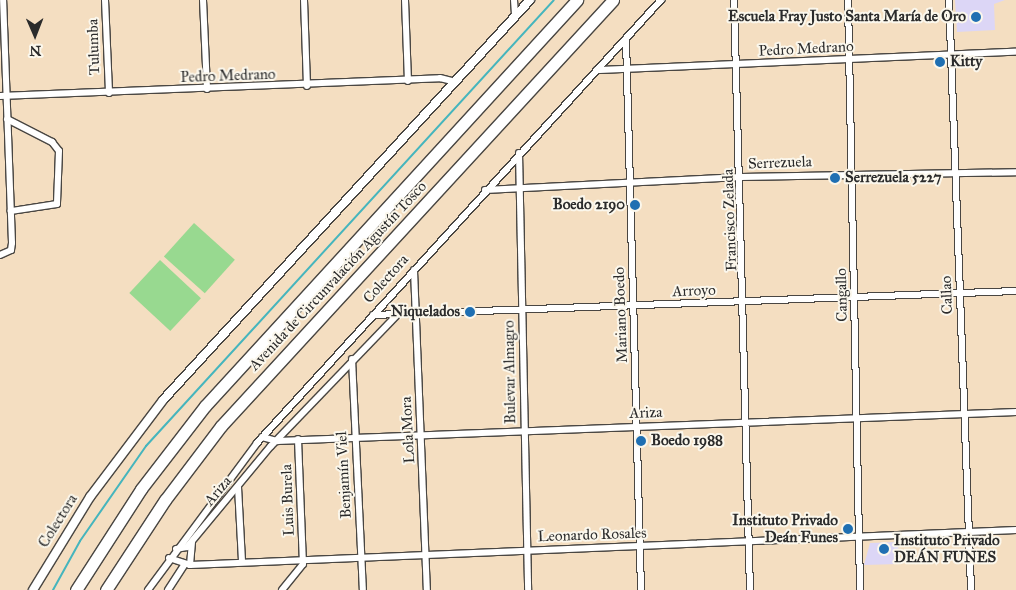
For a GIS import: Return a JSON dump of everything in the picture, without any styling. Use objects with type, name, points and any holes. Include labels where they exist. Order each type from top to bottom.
[{"type":"highway","name":"Avenida de Circunvalación Agustín Tosco","points":[[76,590],[141,489],[205,406],[577,0]]},
{"type":"highway","name":"Avenida de Circunvalación Agustín Tosco","points":[[106,590],[165,500],[222,426],[613,0]]},
{"type":"street","points":[[0,255],[11,250],[7,119],[3,96],[3,0]]},
{"type":"street","name":"Tulumba","points":[[105,0],[109,92]]},
{"type":"street","points":[[203,0],[207,89]]},
{"type":"street","points":[[304,0],[307,86]]},
{"type":"street","points":[[405,0],[408,81]]},
{"type":"street","points":[[514,0],[515,16]]},
{"type":"street","name":"Colectora","points":[[33,590],[90,497],[163,400],[530,0]]},
{"type":"street","name":"Colectora","points":[[148,590],[176,549],[262,437],[485,190],[661,0]]},
{"type":"street","name":"Francisco Zelada","points":[[734,0],[749,422],[750,590]]},
{"type":"street","name":"Cangallo","points":[[848,0],[860,590]]},
{"type":"street","name":"Callao","points":[[949,0],[971,590]]},
{"type":"street","name":"Mariano Boedo","points":[[626,39],[641,590]]},
{"type":"street","name":"Pedro Medrano","points":[[597,70],[1016,52]]},
{"type":"street","name":"Pedro Medrano","points":[[3,96],[408,81],[456,82]]},
{"type":"street","points":[[7,119],[52,142],[59,151],[57,204],[11,210]]},
{"type":"street","name":"Bulevar Almagro","points":[[520,153],[521,310],[528,590]]},
{"type":"street","name":"Serrezuela","points":[[485,190],[741,177],[956,171],[1016,172]]},
{"type":"street","name":"Lola Mora","points":[[414,270],[427,590]]},
{"type":"street","name":"Arroyo","points":[[374,314],[1016,291]]},
{"type":"street","name":"Ariza","points":[[176,549],[182,550],[192,542],[277,441],[352,359],[398,314]]},
{"type":"street","name":"Benjamín Viel","points":[[352,359],[362,590]]},
{"type":"street","name":"Ariza","points":[[262,437],[277,441],[355,436],[1016,412]]},
{"type":"street","name":"Luis Burela","points":[[298,439],[303,559]]},
{"type":"street","points":[[238,487],[242,562]]},
{"type":"street","name":"Leonardo Rosales","points":[[170,558],[188,564],[1016,530]]},
{"type":"street","points":[[168,590],[188,564],[192,542]]},
{"type":"street","points":[[292,590],[284,587],[303,559]]},
{"type":"shaded area","name":"Escuela Fray Justo Santa María de Oro","points":[[955,0],[1005,0],[994,4],[995,30],[957,32]]},
{"type":"shaded area","name":"Instituto Privado DEÁN FUNES","points":[[898,542],[899,564],[864,565],[870,543]]},
{"type":"green space","points":[[194,223],[235,260],[205,293],[164,256]]},
{"type":"green space","points":[[160,260],[201,298],[170,331],[129,293]]},
{"type":"waterway","points":[[53,590],[80,541],[146,446],[554,0]]},
{"type":"place","name":"Escuela Fray Justo Santa María de Oro","points":[[976,17]]},
{"type":"place","name":"Kitty","points":[[940,62]]},
{"type":"place","name":"Serrezuela 5227","points":[[835,178]]},
{"type":"place","name":"Boedo 2190","points":[[635,205]]},
{"type":"place","name":"Niquelados","points":[[470,312]]},
{"type":"place","name":"Boedo 1988","points":[[641,441]]},
{"type":"place","name":"Instituto Privado Deán Funes","points":[[848,529]]},
{"type":"place","name":"Instituto Privado DEÁN FUNES","points":[[884,549]]}]
